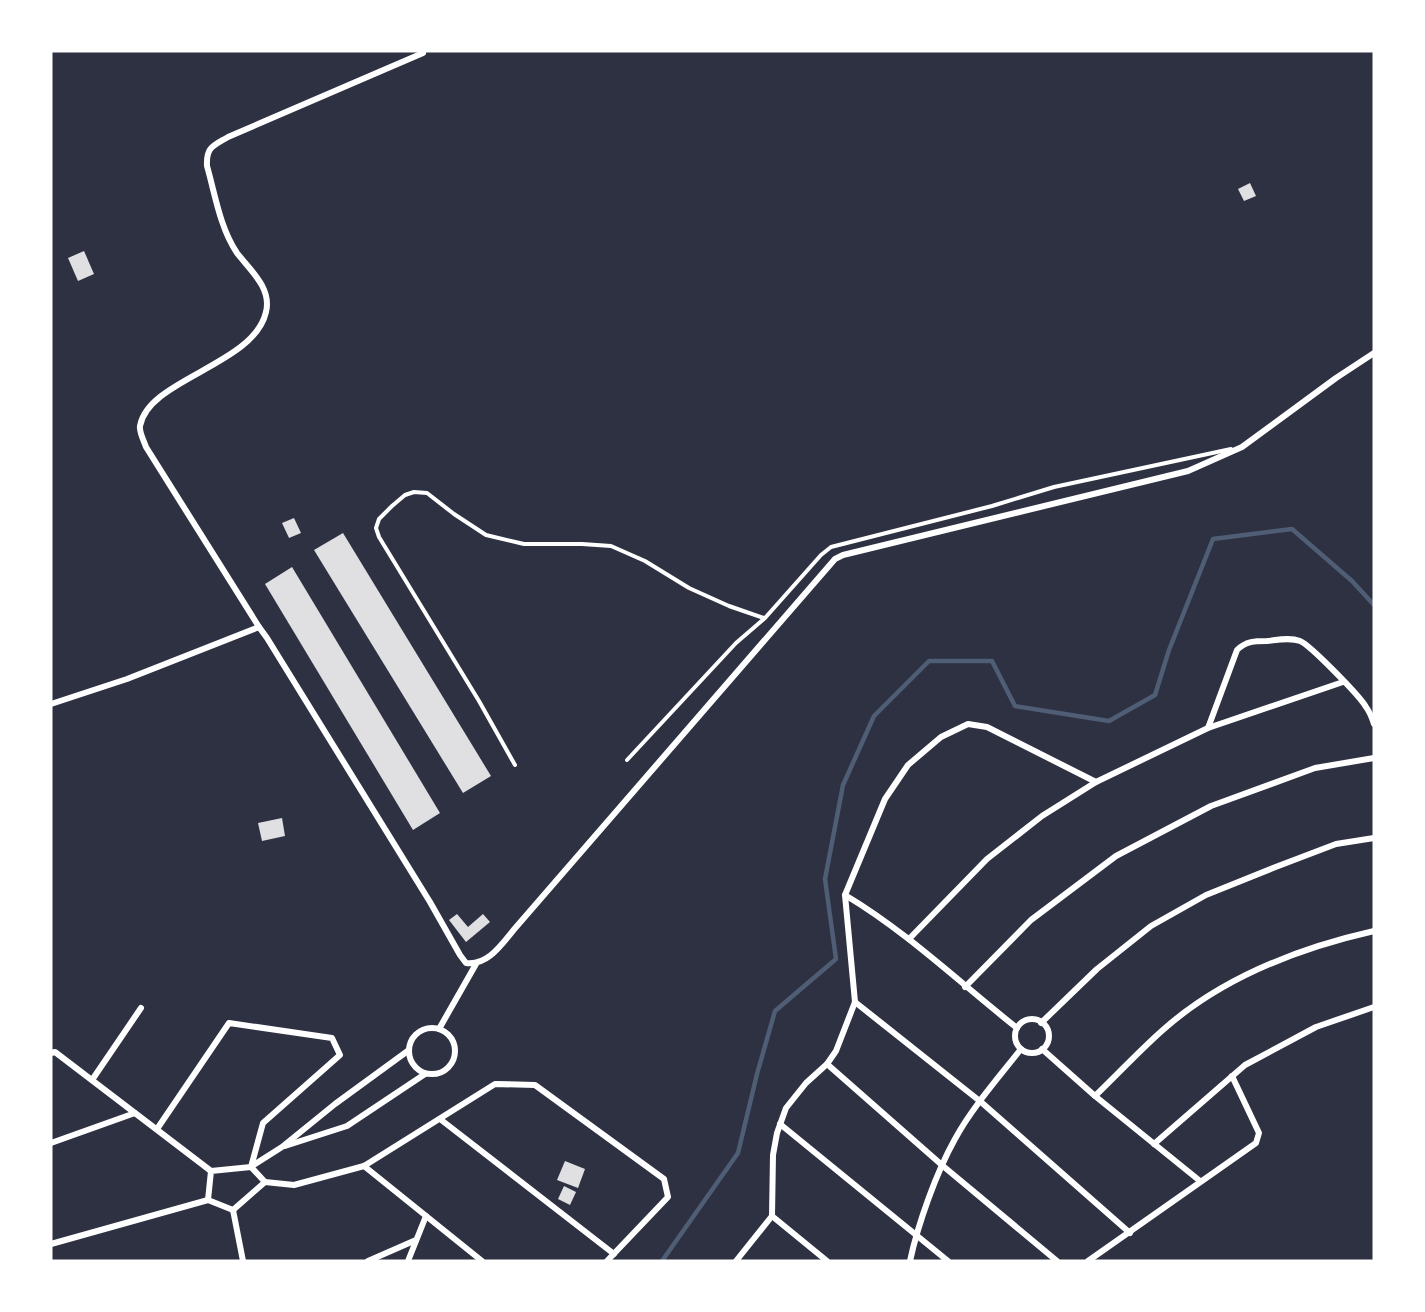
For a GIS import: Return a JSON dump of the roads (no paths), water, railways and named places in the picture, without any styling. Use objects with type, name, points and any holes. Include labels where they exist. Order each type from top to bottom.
[{"type":"street","points":[[423,53],[228,137],[212,147],[207,154],[207,166],[230,239],[265,289],[267,311],[259,328],[237,350],[158,398],[146,410],[139,428],[146,447],[466,963],[476,964],[487,959],[835,560],[843,555],[1188,471],[1242,447],[1374,353]]},
{"type":"street","points":[[51,704],[126,679],[259,627]]},
{"type":"street","points":[[1208,728],[1237,650],[1250,642],[1290,639],[1300,641],[1309,647],[1352,689],[1367,708],[1374,724]]},
{"type":"street","points":[[909,939],[987,859],[1042,816],[1096,782],[1208,728],[1343,682]]},
{"type":"street","points":[[736,1261],[772,1216],[773,1155],[786,1108],[806,1083],[827,1064],[836,1051],[855,1002],[845,895],[885,799],[908,765],[941,737],[968,724],[987,728],[1096,782]]},
{"type":"street","points":[[965,987],[1031,920],[1116,856],[1211,806],[1315,768],[1374,758]]},
{"type":"street","points":[[1041,1023],[1097,969],[1142,934],[1197,901],[1273,867],[1336,844],[1374,838]]},
{"type":"street","points":[[845,895],[869,909],[909,939],[1017,1028]]},
{"type":"street","points":[[1095,1096],[1165,1028],[1212,994],[1277,960],[1329,941],[1374,931]]},
{"type":"street","points":[[439,1029],[476,964]]},
{"type":"street","points":[[855,1002],[981,1102],[1130,1233]]},
{"type":"street","points":[[1154,1144],[1245,1065],[1316,1027],[1374,1007]]},
{"type":"street","points":[[92,1080],[141,1008]]},
{"type":"street","points":[[1030,1020],[1041,1023],[1048,1035],[1046,1046],[1032,1053],[1021,1049],[1015,1037],[1017,1028],[1030,1020]]},
{"type":"street","points":[[157,1129],[229,1023],[332,1038],[340,1055],[262,1123],[251,1167]]},
{"type":"street","points":[[429,1028],[439,1029],[448,1034],[454,1043],[456,1053],[453,1063],[446,1071],[426,1074],[416,1069],[409,1050],[412,1040],[419,1032],[429,1028]]},
{"type":"street","points":[[910,1261],[915,1234],[955,1139],[1021,1049]]},
{"type":"street","points":[[1042,1049],[1095,1096],[1200,1181]]},
{"type":"street","points":[[51,1053],[56,1052],[211,1171],[251,1167],[282,1147],[335,1104],[409,1050]]},
{"type":"street","points":[[827,1064],[943,1166],[1057,1261]]},
{"type":"street","points":[[282,1147],[347,1126],[426,1074]]},
{"type":"street","points":[[1088,1261],[1256,1143],[1259,1133],[1232,1076]]},
{"type":"street","points":[[251,1167],[264,1182],[294,1185],[364,1166],[495,1084],[535,1085],[664,1179],[668,1197],[607,1261]]},
{"type":"street","points":[[51,1143],[135,1113]]},
{"type":"street","points":[[440,1119],[614,1254]]},
{"type":"street","points":[[780,1124],[948,1261]]},
{"type":"street","points":[[364,1166],[482,1261]]},
{"type":"street","points":[[208,1200],[211,1171]]},
{"type":"street","points":[[233,1210],[264,1182]]},
{"type":"street","points":[[51,1244],[208,1200],[233,1210]]},
{"type":"street","points":[[233,1210],[243,1261]]},
{"type":"street","points":[[408,1261],[426,1216]]},
{"type":"street","points":[[772,1216],[827,1261]]},
{"type":"street","points":[[368,1261],[416,1240]]},
{"type":"lane","points":[[627,760],[736,643],[765,618],[821,555],[831,547],[992,506],[1054,487],[1242,447]]},
{"type":"lane","points":[[515,765],[480,701],[379,537],[376,528],[379,519],[405,495],[414,492],[427,493],[486,535],[524,544],[611,546],[645,561],[689,588],[729,606],[765,618]]},
{"type":"waterway","points":[[662,1261],[738,1153],[775,1011],[836,959],[825,879],[843,785],[874,716],[929,661],[992,661],[1015,706],[1109,721],[1155,695],[1169,650],[1213,539],[1292,529],[1352,581],[1374,605]]}]
